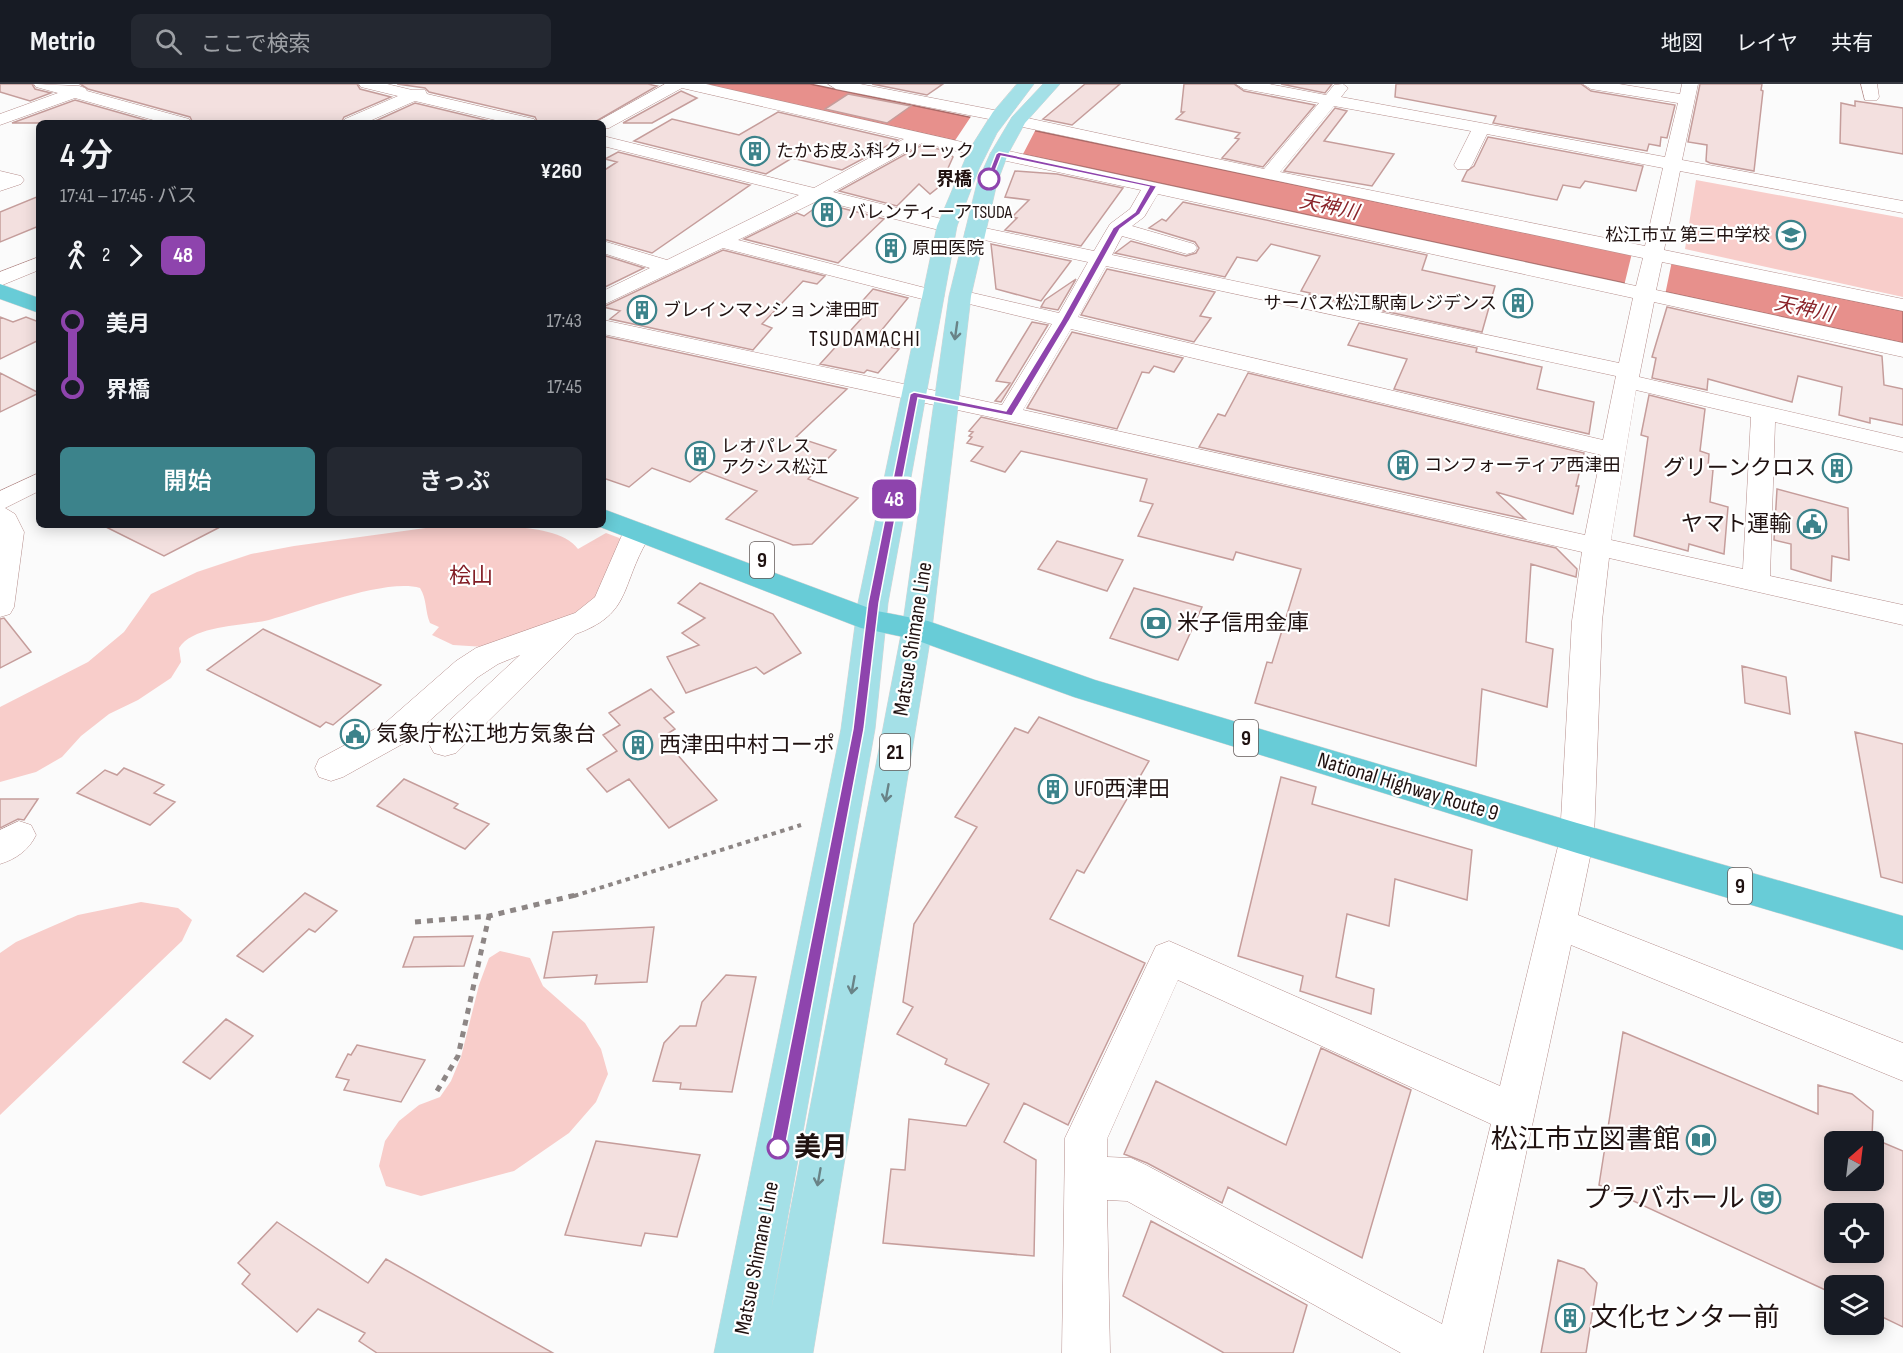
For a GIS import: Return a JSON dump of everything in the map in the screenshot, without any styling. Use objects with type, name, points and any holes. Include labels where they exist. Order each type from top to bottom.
[{"type":"highway","points":[[3,285],[36,286]]},
{"type":"highway","points":[[3,285],[36,304]]},
{"type":"highway","name":"National Highway Route 9","points":[[606,500],[873,612],[1085,689],[1577,838],[1903,933]]},
{"type":"highway","name":"National Highway Route 9","points":[[606,519],[873,612]]},
{"type":"main road","name":"Matsue Shimane Line","points":[[739,1353],[858,729],[873,612],[914,394],[947,296],[961,229],[987,183],[989,151],[998,117],[1011,98],[1026,84]]},
{"type":"main road","name":"Matsue Shimane Line","points":[[989,151],[1052,84]]},
{"type":"main road","name":"Matsue Shimane Line","points":[[788,1353],[917,629],[946,401],[947,296]]},
{"type":"street","points":[[42,84],[172,120]]},
{"type":"street","points":[[0,120],[100,84]]},
{"type":"street","points":[[367,84],[502,120]]},
{"type":"street","points":[[358,120],[439,84]]},
{"type":"street","points":[[606,122],[677,84]]},
{"type":"street","points":[[685,84],[1903,350]]},
{"type":"street","points":[[836,84],[998,117]]},
{"type":"street","points":[[1244,84],[1903,207]]},
{"type":"street","points":[[1268,176],[1342,84]]},
{"type":"street","points":[[1459,1353],[1577,838],[1587,621],[1597,545],[1628,376],[1689,92],[1591,84]]},
{"type":"street","points":[[1018,122],[1268,176],[1903,305]]},
{"type":"street","points":[[1463,165],[1481,129]]},
{"type":"street","points":[[606,298],[814,195],[921,137]]},
{"type":"street","points":[[606,142],[814,195],[961,229],[1628,376],[1763,412],[1903,445]]},
{"type":"street","points":[[1009,414],[1117,228],[1137,213],[1153,186]]},
{"type":"street","points":[[1117,228],[1187,248]]},
{"type":"street","points":[[720,241],[947,296],[1065,321],[1613,450]]},
{"type":"street","points":[[606,248],[669,267]]},
{"type":"street","points":[[3,285],[36,265]]},
{"type":"street","points":[[606,328],[1009,414],[1903,615]]},
{"type":"street","points":[[1756,581],[1763,412]]},
{"type":"street","points":[[0,608],[11,532],[2,502],[36,483]]},
{"type":"street","points":[[331,768],[395,733],[467,669],[487,656],[585,620],[607,602],[632,541],[641,533]]},
{"type":"street","points":[[445,744],[567,627]]},
{"type":"street","points":[[1557,923],[1903,1062]]},
{"type":"street","points":[[1086,1353],[1086,1138],[1169,958],[1514,1113]]},
{"type":"street","points":[[1085,1178],[1131,1180],[1448,1353]]},
{"type":"path","points":[[415,922],[489,916],[582,894],[801,825]]},
{"type":"path","points":[[437,1091],[458,1056],[489,916]]},
{"type":"green space","name":"松江市立 第三中学校","points":[[1696,180],[1903,218],[1903,297],[1685,249]]},
{"type":"green space","name":"桧山","points":[[426,528],[529,528],[563,537],[578,549],[606,533],[622,539],[596,602],[568,620],[485,647],[453,645],[432,635],[439,627],[430,623],[420,588],[405,586],[367,591],[269,620],[220,628],[196,635],[186,640],[179,648],[181,662],[171,678],[138,700],[109,714],[81,736],[62,757],[36,772],[0,782],[0,707],[88,662],[124,632],[151,594],[197,572],[251,554]]},
{"type":"green space","points":[[141,902],[178,908],[192,920],[182,941],[0,1115],[0,953],[16,942],[78,915]]},
{"type":"green space","points":[[500,951],[530,958],[543,986],[585,1023],[601,1049],[608,1074],[596,1102],[569,1133],[514,1171],[421,1196],[386,1186],[379,1166],[385,1141],[399,1121],[419,1105],[440,1097],[451,1081],[461,1057],[479,985],[489,958]]},
{"type":"water","name":"天神川","points":[[702,84],[810,84],[1903,311],[1903,343],[947,139]]},
{"type":"pier","name":"界橋","points":[[972,115],[1036,129],[1022,156],[954,142]]},
{"type":"pier","points":[[1632,253],[1672,261],[1665,295],[1624,286]]},
{"type":"building","points":[[0,84],[32,84],[35,89],[51,93],[30,101],[0,92]]},
{"type":"building","points":[[80,84],[357,84],[360,89],[391,97],[344,117],[342,120],[192,120],[190,117],[88,89]]},
{"type":"building","points":[[397,84],[648,84],[657,86],[598,120],[536,120],[535,117],[429,92],[425,88]]},
{"type":"building","points":[[872,84],[943,84],[927,95]]},
{"type":"building","points":[[1085,84],[1120,84],[1072,125],[1043,119]]},
{"type":"building","points":[[1184,84],[1234,84],[1244,91],[1315,105],[1263,167],[1222,158],[1239,139],[1235,138],[1240,133],[1176,119],[1184,112],[1181,112]]},
{"type":"building","points":[[1281,84],[1332,84],[1325,93]]},
{"type":"building","points":[[1396,84],[1581,84],[1591,91],[1675,105],[1667,138],[1661,137],[1660,146],[1649,144],[1647,151],[1493,123],[1496,116],[1395,97]]},
{"type":"building","points":[[1700,84],[1762,84],[1754,171],[1710,163],[1706,161],[1707,145],[1688,142]]},
{"type":"building","points":[[681,91],[697,98],[652,123],[623,123]]},
{"type":"building","points":[[848,94],[911,106],[887,123],[825,109]]},
{"type":"building","points":[[75,100],[145,120],[36,120],[36,123],[12,123]]},
{"type":"building","points":[[1855,101],[1903,108],[1903,154],[1840,143],[1841,103],[1855,106]]},
{"type":"building","points":[[415,103],[486,120],[378,120]]},
{"type":"building","points":[[1335,108],[1347,111],[1324,141],[1394,154],[1372,186],[1284,171]]},
{"type":"building","points":[[778,112],[898,140],[842,170],[792,158],[766,174],[634,141],[672,119],[739,135]]},
{"type":"building","points":[[1488,137],[1643,166],[1636,191],[1585,181],[1580,188],[1563,185],[1557,200],[1462,181],[1467,171],[1474,166]]},
{"type":"building","points":[[922,145],[946,151],[953,157],[940,186],[930,194],[919,184],[897,206],[839,191]]},
{"type":"building","points":[[618,152],[750,185],[652,253],[606,240],[606,169],[617,162],[606,158]]},
{"type":"building","points":[[1015,171],[1057,174],[1123,188],[1081,246],[1005,230],[1017,218],[1012,217],[1029,200],[1005,197]]},
{"type":"building","points":[[36,197],[36,227],[0,242],[0,212]]},
{"type":"building","points":[[1183,202],[1427,255],[1422,270],[1495,286],[1482,332],[1309,295],[1310,293],[1301,291],[1320,256],[1271,244],[1257,261],[1237,257],[1225,277],[1115,253],[1131,241],[1186,256],[1196,253],[1199,248],[1195,242],[1149,228],[1162,219],[1166,221]]},
{"type":"building","points":[[822,203],[884,219],[838,263],[744,239],[797,213],[804,216]]},
{"type":"building","points":[[991,244],[1071,261],[1041,301],[996,289]]},
{"type":"building","points":[[723,250],[825,276],[817,284],[803,281],[762,324],[772,328],[753,350],[610,319],[620,311],[606,308],[606,306]]},
{"type":"building","points":[[606,256],[644,268],[606,287]]},
{"type":"building","points":[[1107,269],[1215,292],[1200,316],[1211,318],[1194,342],[1081,315]]},
{"type":"building","points":[[1076,279],[1058,310],[1041,307],[1045,300]]},
{"type":"building","points":[[873,289],[908,298],[871,343],[899,349],[878,373],[867,370],[864,373],[820,364],[861,319],[848,317]]},
{"type":"building","points":[[1667,307],[1882,356],[1884,385],[1903,389],[1903,425],[1870,418],[1870,423],[1839,415],[1842,387],[1798,376],[1792,402],[1708,379],[1707,390],[1652,378],[1656,358],[1652,357]]},
{"type":"building","points":[[0,317],[13,322],[26,317],[36,321],[36,341],[0,359]]},
{"type":"building","points":[[1032,322],[1048,325],[1001,402],[995,401],[1010,383],[996,381]]},
{"type":"building","points":[[1359,323],[1477,348],[1476,352],[1542,367],[1537,389],[1594,402],[1589,434],[1394,389],[1407,359],[1348,345]]},
{"type":"building","points":[[1072,332],[1183,358],[1174,372],[1154,366],[1149,373],[1142,372],[1117,429],[1027,408]]},
{"type":"building","points":[[606,337],[847,389],[796,437],[836,450],[808,479],[858,498],[812,544],[793,545],[726,519],[757,491],[704,471],[690,482],[652,468],[629,487],[606,479]]},
{"type":"building","points":[[0,373],[36,391],[36,394],[0,412]]},
{"type":"building","points":[[1248,373],[1584,453],[1576,486],[1579,486],[1573,514],[1496,492],[1525,519],[1199,447],[1218,414],[1225,416]]},
{"type":"building","points":[[1649,395],[1705,409],[1700,451],[1709,454],[1708,468],[1713,470],[1710,502],[1728,507],[1724,554],[1689,544],[1688,551],[1634,536],[1648,437],[1641,435]]},
{"type":"building","points":[[981,417],[1556,548],[1577,569],[1576,577],[1531,564],[1526,642],[1553,649],[1547,707],[1482,689],[1476,766],[1255,703],[1267,662],[1272,663],[1301,569],[1236,552],[1233,560],[1138,536],[1153,504],[1140,501],[1147,479],[1021,451],[1005,472],[971,461],[983,447],[967,443],[973,432],[969,431]]},
{"type":"building","name":"ヤマト運輸","points":[[1777,489],[1848,508],[1849,560],[1832,556],[1831,581],[1791,569],[1791,544],[1774,540]]},
{"type":"building","points":[[108,528],[218,528],[164,556]]},
{"type":"building","points":[[1057,541],[1123,560],[1107,591],[1038,569]]},
{"type":"building","points":[[700,583],[773,614],[801,653],[764,674],[756,667],[686,693],[667,657],[699,645],[682,633],[705,618],[678,603]]},
{"type":"building","name":"米子信用金庫","points":[[1134,588],[1202,607],[1178,660],[1110,638]]},
{"type":"building","points":[[4,618],[31,652],[0,668],[0,619]]},
{"type":"building","points":[[263,629],[381,685],[333,725],[326,722],[320,727],[207,670]]},
{"type":"building","points":[[1742,666],[1786,677],[1790,714],[1745,703]]},
{"type":"building","points":[[651,689],[674,712],[664,718],[675,729],[662,737],[717,800],[669,828],[629,779],[607,792],[587,769],[617,751],[603,735],[620,725],[609,713]]},
{"type":"building","points":[[1039,717],[1149,761],[1084,873],[1077,870],[1050,919],[1145,963],[1068,1125],[1024,1103],[1004,1142],[1036,1160],[1034,1256],[883,1243],[891,1169],[905,1170],[909,1119],[966,1126],[989,1084],[945,1064],[947,1059],[897,1034],[913,1007],[903,1002],[914,924],[977,827],[955,817],[1015,728],[1028,733]]},
{"type":"building","points":[[1855,732],[1903,744],[1903,883],[1881,877]]},
{"type":"building","points":[[124,768],[164,785],[154,793],[175,802],[150,825],[77,793],[105,770],[117,775]]},
{"type":"building","points":[[1281,777],[1316,787],[1312,804],[1472,850],[1467,900],[1395,879],[1389,926],[1347,914],[1336,977],[1374,989],[1371,1014],[1300,991],[1303,976],[1238,956]]},
{"type":"building","points":[[404,779],[458,804],[454,808],[489,824],[465,849],[377,806]]},
{"type":"building","points":[[0,799],[38,799],[24,820],[18,819],[0,828]]},
{"type":"building","points":[[305,893],[337,911],[315,932],[309,929],[263,972],[237,956]]},
{"type":"building","points":[[654,927],[647,982],[595,984],[597,975],[544,978],[553,932]]},
{"type":"building","points":[[473,936],[464,966],[403,967],[414,937]]},
{"type":"building","points":[[726,975],[756,977],[732,1092],[680,1089],[681,1083],[653,1081],[664,1043],[680,1026],[696,1026],[702,1002]]},
{"type":"building","points":[[226,1019],[253,1036],[210,1079],[183,1062]]},
{"type":"building","name":"プラバホール","points":[[1623,1032],[1818,1114],[1818,1085],[1852,1094],[1873,1111],[1872,1131],[1824,1131],[1824,1191],[1884,1191],[1884,1143],[1903,1151],[1903,1327],[1884,1318],[1884,1275],[1824,1275],[1824,1289],[1599,1185]]},
{"type":"building","points":[[357,1045],[425,1060],[401,1102],[344,1090],[349,1080],[336,1077],[348,1054],[351,1055]]},
{"type":"building","points":[[1321,1048],[1411,1090],[1362,1258],[1228,1187],[1222,1203],[1147,1163],[1124,1154],[1156,1081],[1286,1145]]},
{"type":"building","points":[[596,1141],[700,1155],[677,1237],[645,1233],[641,1246],[565,1235]]},
{"type":"building","points":[[1151,1221],[1307,1305],[1293,1353],[1224,1353],[1123,1296]]},
{"type":"building","points":[[277,1222],[368,1283],[386,1259],[553,1353],[377,1353],[359,1341],[365,1333],[318,1309],[297,1332],[242,1284],[250,1274],[238,1263]]},
{"type":"building","name":"文化センター前","points":[[1558,1260],[1584,1269],[1597,1283],[1586,1353],[1541,1353]]},
{"type":"bus line","name":"48","points":[[778,1148],[858,729],[873,603],[914,394],[1009,414],[1117,228],[1137,213],[1153,186],[999,154],[989,179]]},
{"type":"place","name":"たかお皮ふ科クリニック","points":[[755,151]]},
{"type":"place","name":"界橋","points":[[989,179]]},
{"type":"place","name":"バレンティーアTSUDA","points":[[827,212]]},
{"type":"place","name":"松江市立 第三中学校","points":[[1791,235]]},
{"type":"place","name":"原田医院","points":[[891,248]]},
{"type":"place","name":"サーパス松江駅南レジデンス","points":[[1518,303]]},
{"type":"place","name":"ブレインマンション津田町","points":[[642,310]]},
{"type":"place","name":"レオパレス アクシス松江","points":[[700,456]]},
{"type":"place","name":"コンフォーティア西津田","points":[[1403,465]]},
{"type":"place","name":"グリーンクロス","points":[[1837,468]]},
{"type":"place","name":"ヤマト運輸","points":[[1812,524]]},
{"type":"place","name":"米子信用金庫","points":[[1156,623]]},
{"type":"place","name":"気象庁松江地方気象台","points":[[355,734]]},
{"type":"place","name":"西津田中村コーポ","points":[[638,745]]},
{"type":"place","name":"UFO西津田","points":[[1053,789]]},
{"type":"place","name":"松江市立図書館","points":[[1701,1140]]},
{"type":"place","name":"美月","points":[[778,1148]]},
{"type":"place","name":"プラバホール","points":[[1766,1199]]},
{"type":"place","name":"文化センター前","points":[[1570,1318]]},
{"type":"district","name":"TSUDAMACHI","points":[[865,339]]}]
